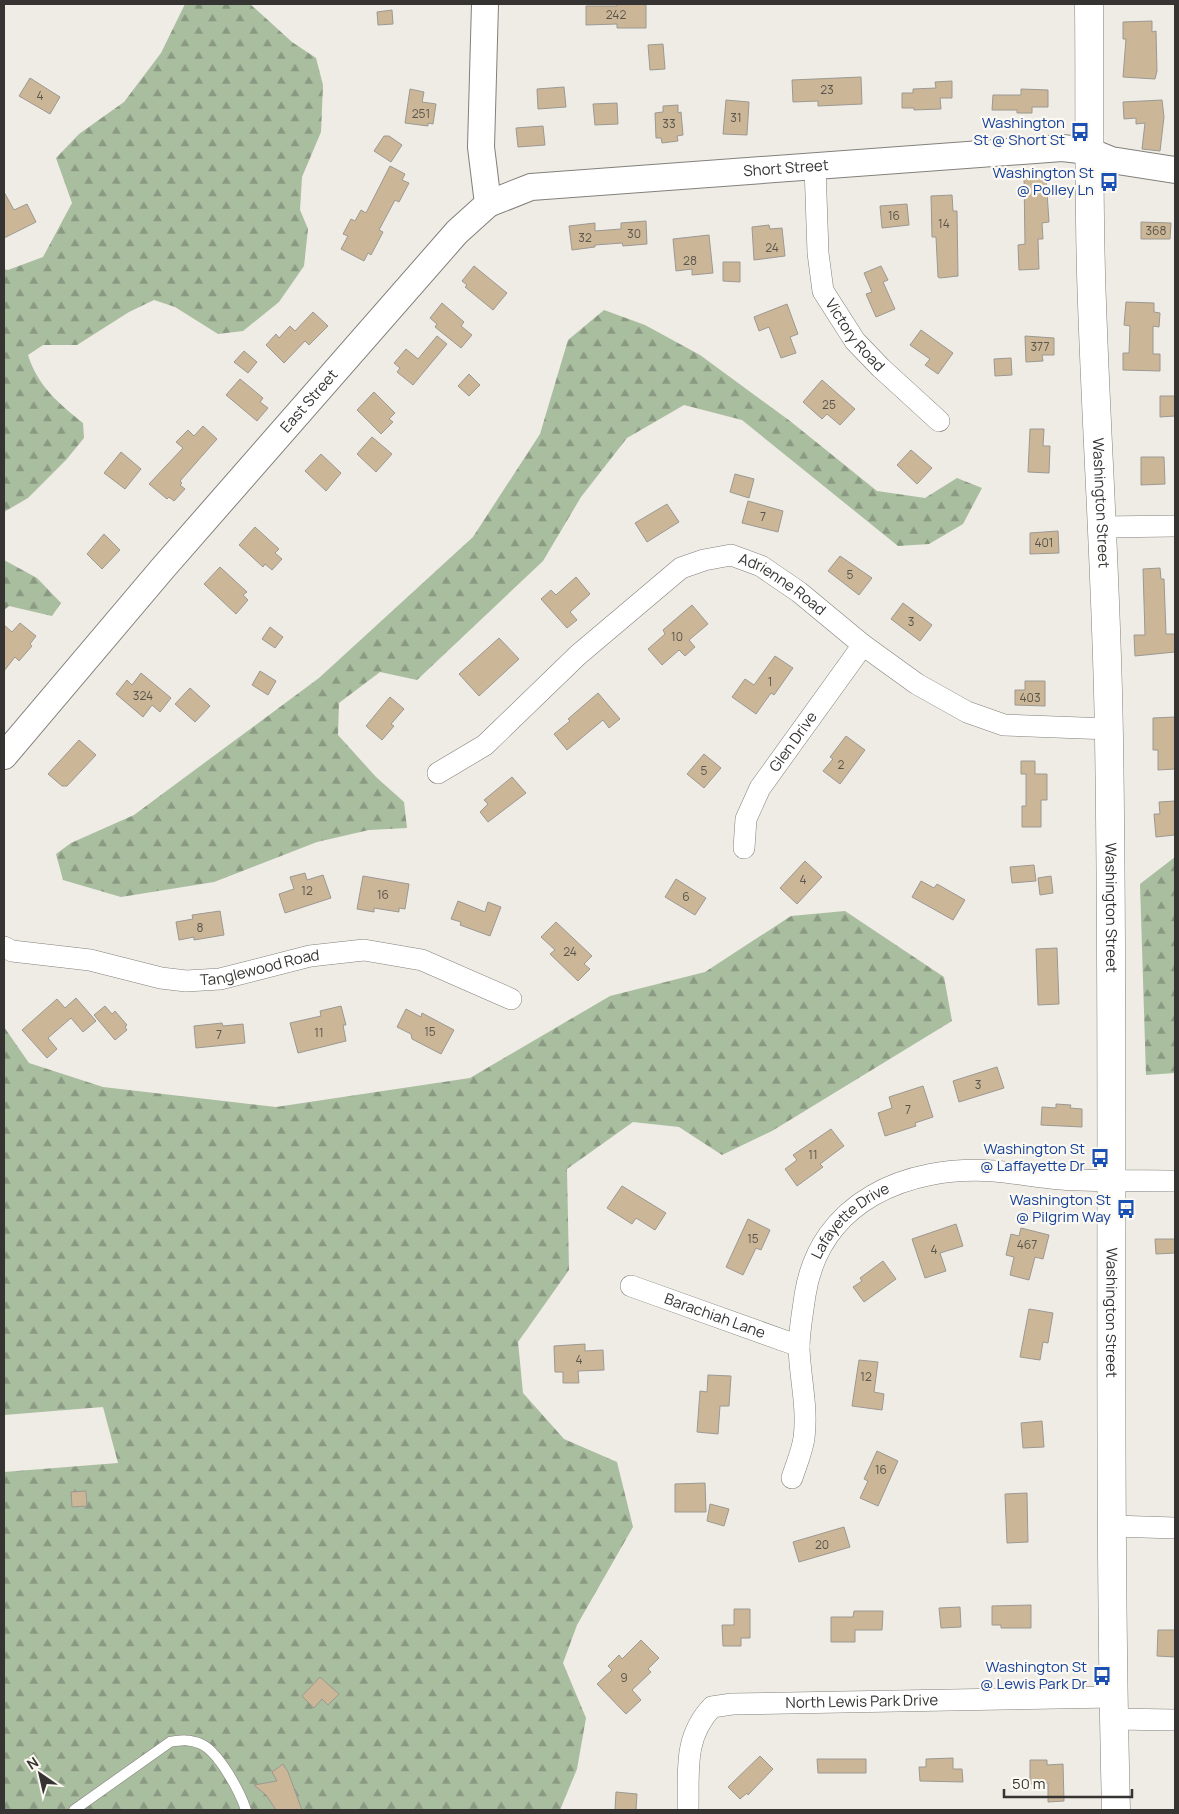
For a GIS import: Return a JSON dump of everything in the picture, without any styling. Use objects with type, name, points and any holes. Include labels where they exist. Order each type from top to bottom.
[{"type":"main road","name":"Washington Street","points":[[1089,4],[1092,300],[1103,528],[1109,729],[1116,1810]]},
{"type":"street","points":[[485,4],[481,147],[488,204]]},
{"type":"street","name":"Short Street","points":[[488,204],[531,187],[1062,148],[1089,151],[1111,160],[1175,170]]},
{"type":"street","name":"Victory Road","points":[[815,166],[818,253],[823,291],[855,341],[939,422]]},
{"type":"street","name":"East Street","points":[[4,756],[163,568],[293,419],[457,232],[488,204]]},
{"type":"street","points":[[1103,528],[1175,526]]},
{"type":"street","name":"Adrienne Road","points":[[438,773],[485,745],[578,655],[681,568],[704,560],[731,555],[761,566],[799,592],[863,645],[917,684],[967,712],[1004,725],[1109,729]]},
{"type":"street","name":"Glen Drive","points":[[744,848],[746,819],[760,788],[863,645]]},
{"type":"street","name":"Tanglewood Road","points":[[4,947],[12,951],[90,960],[161,978],[186,981],[220,979],[310,956],[364,950],[422,960],[511,999]]},
{"type":"street","name":"Lafayette Drive","points":[[792,1478],[804,1439],[805,1411],[799,1346],[810,1270],[823,1241],[841,1218],[866,1198],[889,1186],[920,1176],[950,1172],[993,1171],[1062,1179],[1175,1181]]},
{"type":"street","name":"Barachiah Lane","points":[[631,1286],[799,1346]]},
{"type":"street","points":[[1113,1526],[1175,1528]]},
{"type":"street","name":"North Lewis Park Drive","points":[[688,1806],[689,1746],[695,1729],[712,1707],[742,1704],[1114,1708]]},
{"type":"street","points":[[1114,1708],[1175,1720]]},
{"type":"lane","points":[[74,1810],[170,1742],[186,1740],[202,1744],[222,1765],[241,1794],[246,1810]]},
{"type":"green space","points":[[185,4],[250,4],[292,42],[316,58],[323,85],[321,132],[302,177],[300,210],[308,229],[304,266],[279,302],[243,331],[218,334],[175,307],[154,300],[129,312],[77,345],[43,345],[28,355],[43,385],[57,401],[83,423],[84,438],[66,460],[28,498],[4,512],[4,269],[8,270],[43,257],[72,203],[56,158],[79,134],[124,102],[161,53]]},
{"type":"green space","points":[[604,310],[645,325],[700,355],[790,421],[877,491],[925,498],[957,478],[982,488],[963,524],[929,544],[898,546],[742,420],[684,405],[627,438],[581,497],[543,561],[417,680],[380,672],[339,703],[338,735],[376,777],[404,802],[407,828],[369,830],[317,842],[214,882],[121,897],[63,880],[56,854],[71,843],[134,815],[319,678],[473,537],[540,434],[568,340]]},
{"type":"green space","points":[[4,560],[37,578],[61,603],[52,616],[9,606],[4,610]]},
{"type":"green space","points":[[1175,857],[1175,1073],[1146,1075],[1140,884]]},
{"type":"green space","points":[[845,911],[944,977],[952,1021],[772,1131],[722,1155],[679,1127],[633,1122],[567,1169],[569,1270],[518,1342],[523,1393],[564,1439],[617,1462],[633,1527],[577,1625],[563,1663],[586,1718],[577,1769],[560,1810],[4,1810],[4,1472],[118,1463],[103,1407],[4,1415],[4,1027],[29,1063],[103,1087],[276,1107],[470,1078],[610,996],[705,972],[791,916]]},
{"type":"building","points":[[617,4],[646,4],[646,28],[617,28],[617,24],[586,25],[586,6],[617,6]]},
{"type":"building","points":[[392,10],[393,24],[378,25],[377,12]]},
{"type":"building","points":[[1152,21],[1152,32],[1156,31],[1157,71],[1155,79],[1123,77],[1126,39],[1123,39],[1123,22]]},
{"type":"building","points":[[663,44],[665,69],[650,70],[648,45]]},
{"type":"building","points":[[861,77],[862,104],[818,106],[818,101],[793,102],[792,80]]},
{"type":"building","points":[[30,78],[60,97],[50,114],[19,96]]},
{"type":"building","points":[[952,81],[952,98],[940,98],[941,109],[914,110],[914,108],[902,108],[902,93],[913,93],[913,89],[936,88],[935,82]]},
{"type":"building","points":[[564,87],[566,107],[538,109],[537,89]]},
{"type":"building","points":[[410,89],[424,92],[422,102],[436,104],[433,124],[428,123],[428,126],[405,123]]},
{"type":"building","points":[[1021,89],[1048,90],[1048,107],[1032,107],[1032,113],[1017,113],[1017,110],[992,110],[993,95],[1021,95]]},
{"type":"building","points":[[726,100],[749,102],[747,135],[723,134]]},
{"type":"building","points":[[1162,100],[1164,117],[1160,151],[1142,149],[1145,123],[1136,124],[1136,118],[1124,119],[1123,102]]},
{"type":"building","points":[[617,103],[618,124],[595,125],[593,104]]},
{"type":"building","points":[[678,105],[678,113],[681,112],[683,135],[677,136],[678,141],[662,143],[661,138],[656,138],[655,113],[663,112],[663,106]]},
{"type":"building","points":[[543,126],[545,145],[518,147],[516,128]]},
{"type":"building","points":[[384,136],[389,136],[402,145],[391,162],[374,151]]},
{"type":"building","points":[[390,166],[405,174],[402,180],[409,183],[399,202],[395,200],[379,230],[383,232],[371,255],[368,253],[364,261],[341,249],[348,236],[343,234],[351,219],[355,221],[361,210],[366,213]]},
{"type":"building","points":[[1046,177],[1049,222],[1042,223],[1043,239],[1038,239],[1039,269],[1019,270],[1018,245],[1025,244],[1024,178]]},
{"type":"building","points":[[4,192],[14,210],[27,204],[36,222],[4,238]]},
{"type":"building","points":[[952,195],[953,211],[957,211],[958,276],[940,278],[938,277],[936,237],[932,237],[931,196]]},
{"type":"building","points":[[907,204],[909,225],[882,228],[880,206]]},
{"type":"building","points":[[646,221],[647,244],[623,246],[622,243],[595,245],[595,247],[572,250],[569,226],[595,223],[595,231],[621,229],[621,223]]},
{"type":"building","points":[[1141,222],[1171,223],[1170,239],[1141,239]]},
{"type":"building","points":[[769,225],[770,229],[782,228],[785,256],[754,260],[752,227]]},
{"type":"building","points":[[709,235],[713,273],[692,275],[692,269],[676,271],[673,239]]},
{"type":"building","points":[[723,262],[740,262],[740,282],[723,281]]},
{"type":"building","points":[[474,266],[507,293],[493,310],[465,287],[467,285],[462,281]]},
{"type":"building","points":[[881,266],[888,280],[883,282],[895,309],[876,317],[866,294],[872,292],[864,273]]},
{"type":"building","points":[[1126,302],[1154,303],[1154,312],[1160,313],[1159,327],[1153,326],[1153,354],[1160,354],[1160,371],[1123,370],[1123,353],[1129,353],[1130,326],[1124,325]]},
{"type":"building","points":[[442,303],[464,322],[461,326],[472,335],[461,348],[435,327],[437,324],[430,318]]},
{"type":"building","points":[[787,304],[798,334],[790,337],[796,353],[781,358],[769,327],[759,331],[754,317]]},
{"type":"building","points":[[313,312],[328,326],[309,345],[305,341],[284,363],[266,345],[276,334],[279,338],[290,326],[295,331]]},
{"type":"building","points":[[921,330],[953,353],[938,374],[925,365],[930,359],[910,345]]},
{"type":"building","points":[[437,336],[447,344],[413,385],[397,372],[400,368],[394,363],[406,349],[418,359]]},
{"type":"building","points":[[1025,336],[1054,338],[1054,355],[1042,355],[1043,361],[1026,362]]},
{"type":"building","points":[[244,351],[257,362],[248,373],[234,362]]},
{"type":"building","points":[[1011,358],[1012,375],[995,376],[994,359]]},
{"type":"building","points":[[469,374],[480,385],[469,396],[458,386]]},
{"type":"building","points":[[240,379],[263,398],[260,402],[268,408],[257,421],[226,395]]},
{"type":"building","points":[[822,380],[855,409],[840,425],[827,414],[822,419],[803,402]]},
{"type":"building","points":[[374,392],[395,413],[389,419],[393,422],[381,434],[357,410]]},
{"type":"building","points":[[1160,396],[1175,396],[1175,416],[1160,417]]},
{"type":"building","points":[[203,426],[217,439],[180,481],[182,483],[180,485],[185,489],[174,501],[169,497],[167,499],[149,484],[183,448],[176,442],[188,430],[194,436]]},
{"type":"building","points":[[1030,429],[1044,429],[1043,446],[1050,446],[1049,473],[1028,472]]},
{"type":"building","points":[[372,437],[392,454],[376,472],[357,454]]},
{"type":"building","points":[[911,450],[932,468],[917,484],[897,465]]},
{"type":"building","points":[[121,452],[141,469],[125,489],[104,473]]},
{"type":"building","points":[[321,454],[341,473],[326,491],[305,471]]},
{"type":"building","points":[[1141,457],[1164,457],[1165,484],[1141,485]]},
{"type":"building","points":[[735,474],[754,479],[749,498],[730,492]]},
{"type":"building","points":[[748,501],[783,511],[778,532],[742,523]]},
{"type":"building","points":[[667,504],[679,522],[647,542],[635,523]]},
{"type":"building","points":[[255,527],[279,549],[275,553],[282,559],[272,570],[265,564],[263,567],[239,545]]},
{"type":"building","points":[[1058,531],[1059,553],[1030,554],[1030,533]]},
{"type":"building","points":[[104,534],[120,550],[102,569],[87,554]]},
{"type":"building","points":[[840,556],[872,578],[859,595],[828,571]]},
{"type":"building","points":[[220,567],[247,592],[243,595],[248,600],[236,614],[204,584]]},
{"type":"building","points":[[1160,568],[1161,579],[1164,579],[1166,634],[1175,634],[1175,652],[1135,656],[1134,635],[1145,635],[1143,569]]},
{"type":"building","points":[[576,577],[590,594],[570,612],[577,620],[567,628],[541,599],[551,590],[556,595]]},
{"type":"building","points":[[903,603],[932,625],[920,641],[891,619]]},
{"type":"building","points":[[692,605],[708,624],[689,640],[695,647],[685,656],[679,650],[662,665],[648,649],[665,634],[663,630]]},
{"type":"building","points":[[20,623],[36,636],[30,644],[32,646],[19,661],[15,657],[4,671],[4,625],[12,632]]},
{"type":"building","points":[[270,627],[283,637],[275,648],[262,639]]},
{"type":"building","points":[[499,638],[519,659],[479,696],[459,674]]},
{"type":"building","points":[[775,656],[793,668],[774,695],[771,693],[756,714],[732,697],[745,679],[754,685]]},
{"type":"building","points":[[260,671],[276,681],[268,695],[252,685]]},
{"type":"building","points":[[141,673],[171,698],[160,712],[152,705],[143,717],[116,694],[127,680],[132,685]]},
{"type":"building","points":[[1025,681],[1045,681],[1045,706],[1015,705],[1015,690],[1025,690]]},
{"type":"building","points":[[190,688],[210,706],[195,722],[175,704]]},
{"type":"building","points":[[598,693],[620,719],[609,728],[603,720],[567,750],[554,734]]},
{"type":"building","points":[[390,697],[404,709],[391,724],[394,726],[382,740],[366,726]]},
{"type":"building","points":[[1175,717],[1175,769],[1158,770],[1158,750],[1153,750],[1153,718]]},
{"type":"building","points":[[846,736],[865,750],[840,784],[823,771],[833,759],[830,757]]},
{"type":"building","points":[[79,740],[96,755],[67,786],[62,786],[48,774]]},
{"type":"building","points":[[704,754],[721,768],[704,788],[687,774]]},
{"type":"building","points":[[1021,761],[1035,761],[1035,774],[1047,774],[1047,800],[1041,800],[1041,827],[1022,827],[1022,806],[1026,806],[1026,774],[1021,774]]},
{"type":"building","points":[[512,777],[526,793],[488,822],[480,812],[488,804],[484,800]]},
{"type":"building","points":[[1175,801],[1175,835],[1156,837],[1154,814],[1160,814],[1159,802]]},
{"type":"building","points":[[805,861],[822,877],[797,904],[780,888]]},
{"type":"building","points":[[1034,865],[1036,881],[1012,883],[1010,867]]},
{"type":"building","points":[[305,873],[307,880],[323,875],[331,898],[285,913],[279,894],[294,889],[290,877]]},
{"type":"building","points":[[363,876],[409,884],[405,909],[399,908],[399,912],[374,908],[374,912],[357,909]]},
{"type":"building","points":[[1051,876],[1053,893],[1040,895],[1038,878]]},
{"type":"building","points":[[676,879],[706,898],[695,915],[665,897]]},
{"type":"building","points":[[921,881],[934,888],[937,884],[965,900],[953,920],[912,897]]},
{"type":"building","points":[[458,901],[485,912],[488,902],[501,907],[490,936],[460,925],[461,922],[451,919]]},
{"type":"building","points":[[220,911],[224,935],[194,940],[194,937],[179,940],[176,922],[193,919],[192,915]]},
{"type":"building","points":[[556,922],[592,956],[584,964],[590,969],[578,981],[550,954],[555,950],[541,937]]},
{"type":"building","points":[[1057,948],[1059,1004],[1038,1005],[1036,949]]},
{"type":"building","points":[[76,998],[96,1021],[83,1032],[71,1018],[48,1038],[57,1049],[47,1058],[22,1030],[57,999],[65,1008]]},
{"type":"building","points":[[105,1006],[112,1014],[115,1011],[127,1025],[125,1027],[127,1030],[115,1040],[94,1015]]},
{"type":"building","points":[[341,1006],[346,1025],[343,1025],[346,1041],[298,1053],[290,1023],[321,1016],[320,1011]]},
{"type":"building","points":[[406,1009],[421,1017],[422,1013],[454,1030],[441,1054],[412,1039],[411,1034],[397,1027]]},
{"type":"building","points":[[222,1023],[223,1026],[243,1024],[245,1043],[196,1048],[194,1026]]},
{"type":"building","points":[[997,1067],[1004,1088],[959,1102],[953,1081]]},
{"type":"building","points":[[923,1086],[933,1117],[915,1123],[916,1126],[885,1136],[878,1113],[892,1108],[889,1097]]},
{"type":"building","points":[[1056,1104],[1071,1105],[1070,1108],[1082,1109],[1082,1127],[1041,1125],[1042,1107],[1056,1108]]},
{"type":"building","points":[[831,1129],[844,1146],[820,1164],[823,1167],[797,1186],[785,1169],[797,1160],[793,1155]]},
{"type":"building","points":[[622,1186],[666,1213],[655,1230],[636,1218],[632,1224],[607,1208]]},
{"type":"building","points":[[748,1219],[770,1230],[761,1250],[756,1248],[743,1275],[726,1267]]},
{"type":"building","points":[[956,1224],[963,1246],[940,1253],[946,1271],[925,1278],[912,1239]]},
{"type":"building","points":[[1021,1228],[1049,1235],[1043,1259],[1035,1257],[1029,1280],[1010,1275],[1014,1257],[1006,1255],[1011,1234],[1019,1236]]},
{"type":"building","points":[[1155,1239],[1175,1239],[1175,1253],[1156,1254]]},
{"type":"building","points":[[883,1261],[896,1279],[864,1302],[853,1287],[862,1281],[860,1278]]},
{"type":"building","points":[[1029,1309],[1053,1313],[1048,1343],[1043,1342],[1040,1360],[1020,1357]]},
{"type":"building","points":[[585,1344],[585,1351],[603,1350],[604,1370],[578,1371],[579,1383],[563,1383],[563,1372],[555,1372],[554,1346]]},
{"type":"building","points":[[859,1360],[878,1362],[874,1392],[884,1394],[882,1410],[852,1406]]},
{"type":"building","points":[[708,1375],[731,1376],[729,1406],[720,1406],[718,1434],[697,1432],[700,1391],[707,1392]]},
{"type":"building","points":[[1042,1421],[1044,1447],[1023,1448],[1021,1423]]},
{"type":"building","points":[[877,1451],[898,1461],[878,1506],[860,1498],[868,1481],[864,1479]]},
{"type":"building","points":[[705,1483],[706,1512],[675,1512],[675,1484]]},
{"type":"building","points":[[86,1491],[87,1506],[72,1507],[71,1492]]},
{"type":"building","points":[[1027,1493],[1028,1542],[1007,1543],[1005,1494]]},
{"type":"building","points":[[710,1504],[729,1509],[724,1526],[707,1521]]},
{"type":"building","points":[[844,1527],[850,1547],[799,1562],[793,1542]]},
{"type":"building","points":[[1031,1605],[1031,1628],[1001,1628],[1001,1625],[992,1625],[992,1606]]},
{"type":"building","points":[[960,1607],[961,1627],[941,1628],[939,1608]]},
{"type":"building","points":[[734,1609],[750,1609],[750,1638],[741,1638],[741,1646],[723,1646],[722,1625],[734,1625]]},
{"type":"building","points":[[854,1611],[883,1611],[882,1630],[855,1630],[855,1642],[831,1642],[831,1617],[853,1617]]},
{"type":"building","points":[[1158,1630],[1175,1630],[1175,1657],[1157,1656]]},
{"type":"building","points":[[641,1640],[659,1658],[648,1669],[651,1672],[632,1690],[641,1700],[626,1714],[597,1684],[612,1670],[608,1666],[619,1655],[622,1659]]},
{"type":"building","points":[[320,1677],[339,1694],[328,1705],[322,1699],[314,1708],[302,1696]]},
{"type":"building","points":[[760,1756],[773,1769],[748,1795],[747,1793],[740,1799],[728,1787]]},
{"type":"building","points":[[953,1758],[953,1769],[962,1769],[963,1782],[920,1781],[919,1767],[926,1767],[926,1759]]},
{"type":"building","points":[[817,1759],[866,1759],[866,1773],[818,1773]]},
{"type":"building","points":[[1030,1760],[1047,1760],[1047,1765],[1063,1764],[1064,1801],[1048,1802],[1048,1783],[1030,1784]]},
{"type":"building","points":[[283,1764],[288,1772],[302,1810],[276,1810],[266,1795],[254,1785],[277,1781],[272,1772]]},
{"type":"building","points":[[616,1792],[637,1794],[636,1810],[615,1810]]},
{"type":"place","name":"Washington St @ Short St","points":[[1080,132]]},
{"type":"place","name":"Washington St @ Polley Ln","points":[[1109,182]]},
{"type":"place","name":"Washington St @ Laffayette Dr","points":[[1100,1158]]},
{"type":"place","name":"Washington St @ Pilgrim Way","points":[[1126,1209]]},
{"type":"place","name":"Washington St @ Lewis Park Dr","points":[[1102,1676]]}]
